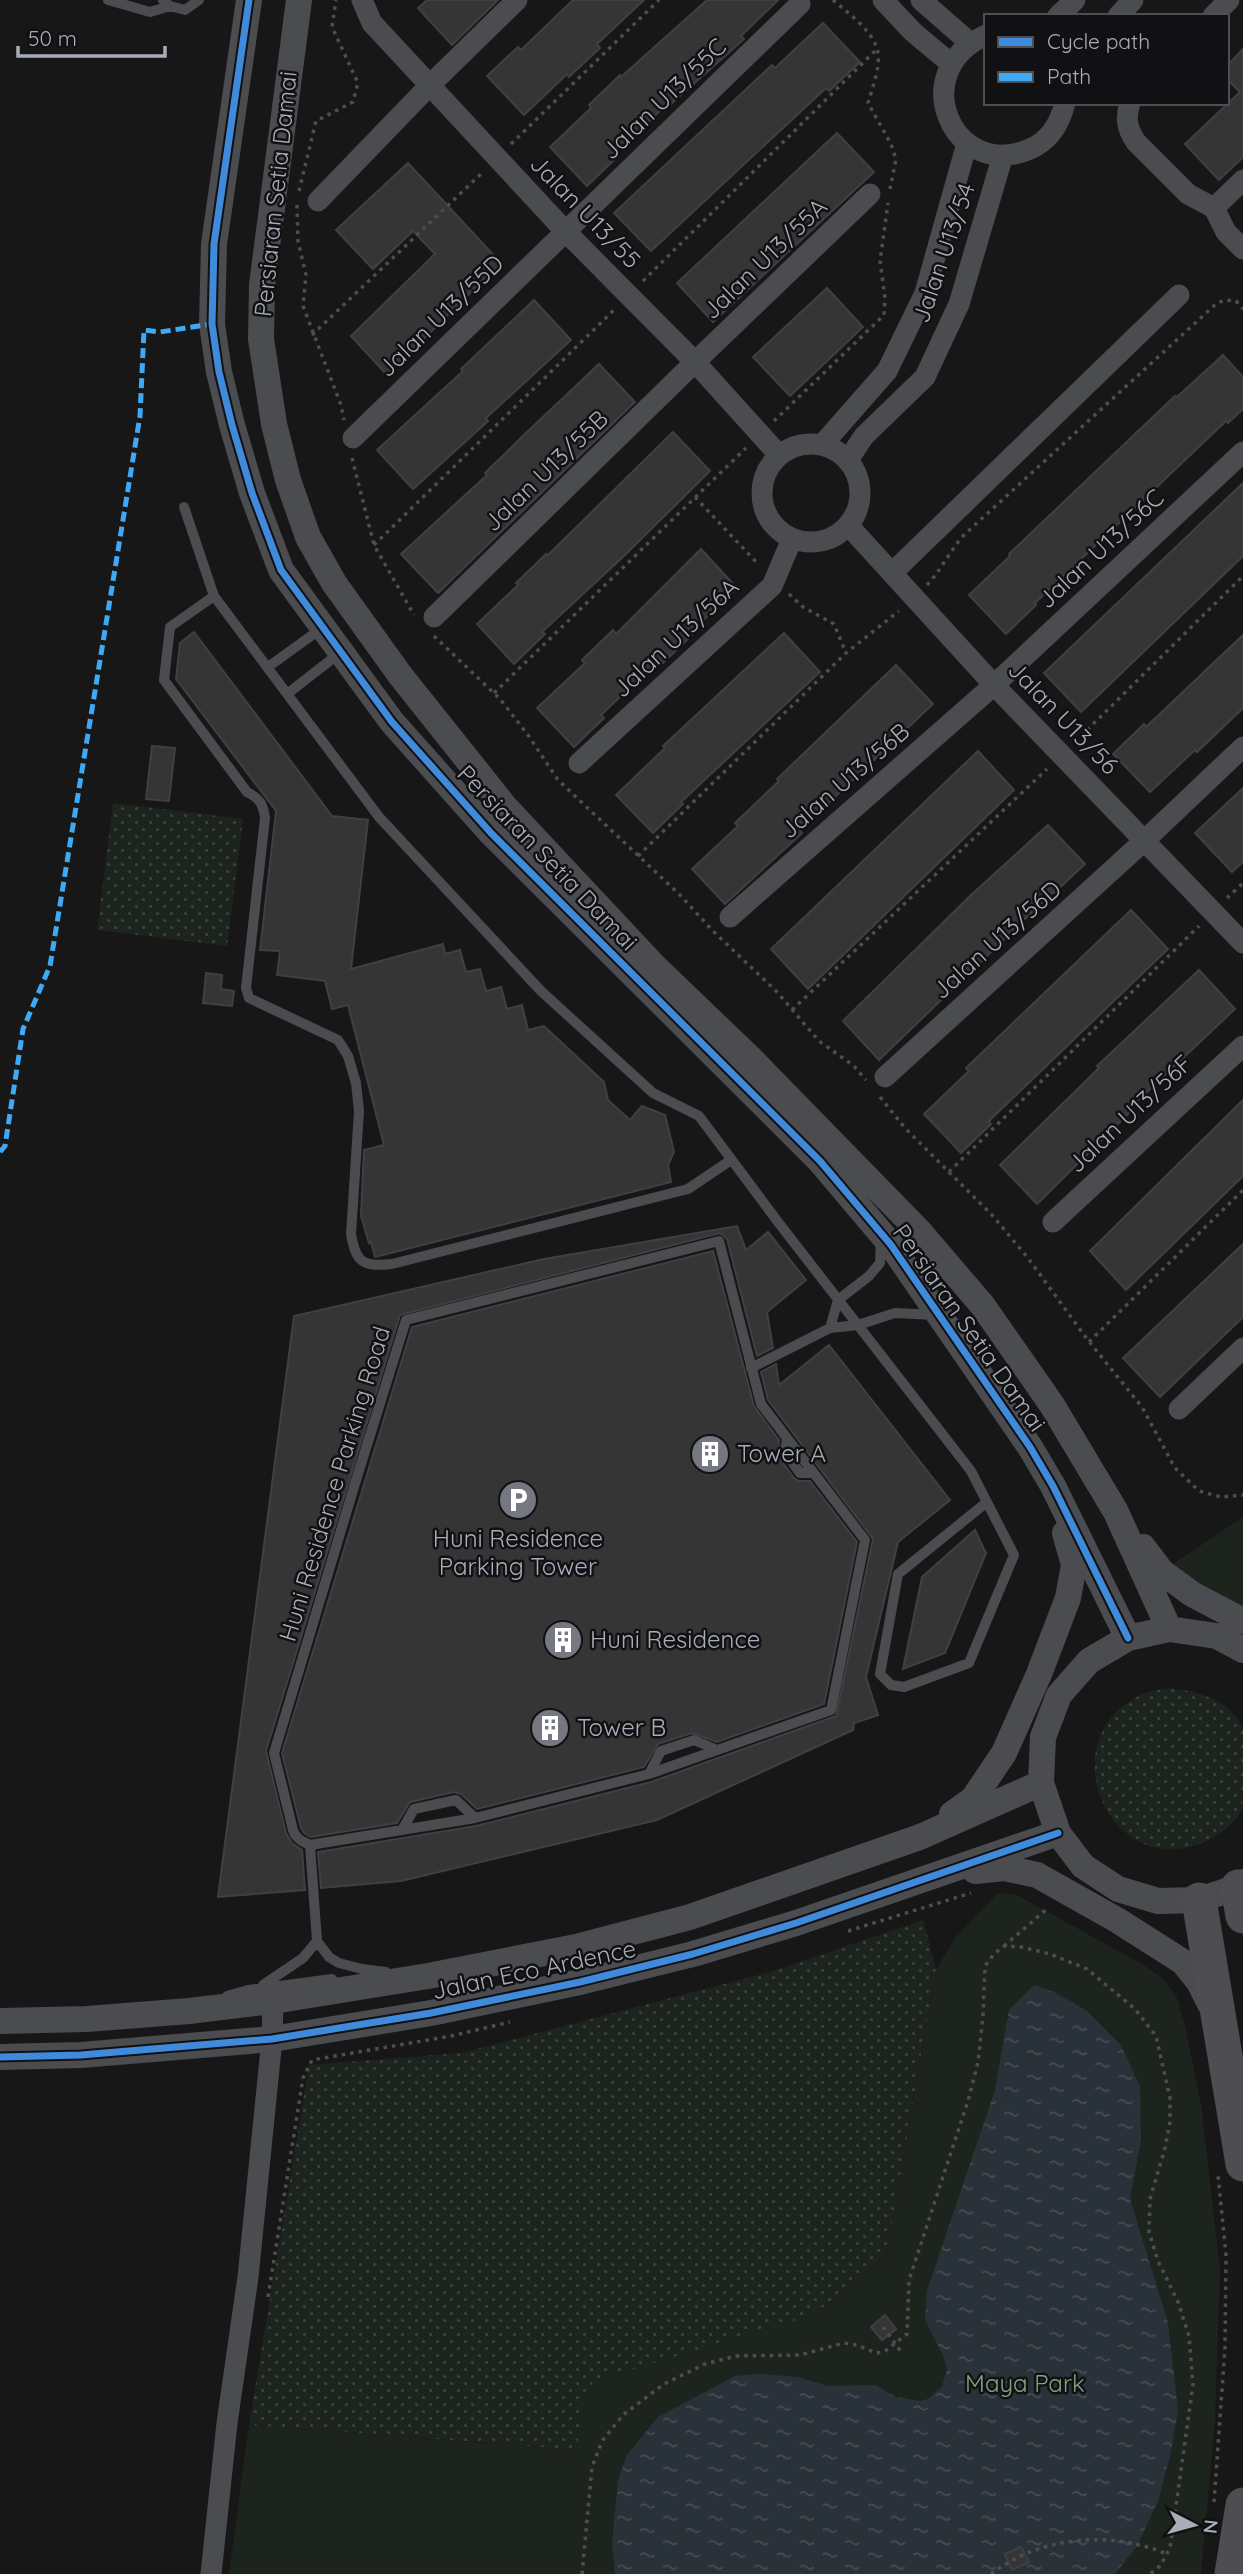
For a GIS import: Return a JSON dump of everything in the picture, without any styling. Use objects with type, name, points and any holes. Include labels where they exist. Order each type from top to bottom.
[{"type":"highway","points":[[1199,1900],[1222,2031],[1230,2170]]},
{"type":"highway","points":[[1229,2503],[1232,2574]]},
{"type":"street","name":"Persiaran Setia Damai","points":[[249,0],[214,244],[212,324],[219,372],[257,506],[281,570],[392,722],[491,833],[801,1141],[881,1234],[1030,1447],[1053,1486],[1128,1638]]},
{"type":"street","name":"Persiaran Setia Damai","points":[[299,0],[262,285],[261,339],[274,424],[288,480],[308,537],[334,583],[400,675],[506,808],[654,966],[752,1060],[919,1231],[983,1306],[1052,1405],[1116,1513],[1169,1629]]},
{"type":"street","name":"Jalan U13/55","points":[[362,0],[372,23],[565,232],[695,362],[779,455]]},
{"type":"street","points":[[317,201],[517,0]]},
{"type":"street","points":[[883,0],[913,32],[950,63]]},
{"type":"street","points":[[921,0],[978,39],[950,63],[943,84],[944,106],[952,127],[967,143],[990,154],[1020,153],[1036,146],[1049,135],[1059,122],[1064,105]]},
{"type":"street","points":[[1060,14],[1075,0]]},
{"type":"street","points":[[1120,14],[1133,0]]},
{"type":"street","points":[[1215,14],[1229,0]]},
{"type":"street","name":"Jalan U13/55C","points":[[565,232],[800,4]]},
{"type":"street","points":[[1130,105],[1127,121],[1129,132],[1136,142],[1188,194],[1214,208],[1226,232],[1243,249]]},
{"type":"street","name":"Jalan U13/54","points":[[822,445],[887,371],[925,293],[967,143]]},
{"type":"street","name":"Jalan U13/54","points":[[848,460],[864,436],[925,377],[959,304],[1003,155]]},
{"type":"street","points":[[1214,208],[1243,180]]},
{"type":"street","name":"Jalan U13/55A","points":[[695,362],[870,194]]},
{"type":"street","name":"Jalan U13/55D","points":[[350,439],[565,232]]},
{"type":"street","points":[[892,573],[1179,295]]},
{"type":"street","name":"Jalan U13/55B","points":[[428,623],[695,362]]},
{"type":"street","points":[[822,445],[848,460],[860,486],[855,514],[848,525],[836,535],[822,541],[792,539],[778,530],[767,517],[762,500],[762,484],[768,468],[779,455],[792,447],[822,445]]},
{"type":"street","name":"Jalan U13/56C","points":[[994,685],[1243,452]]},
{"type":"street","name":"Jalan U13/56","points":[[848,525],[994,685],[1243,943]]},
{"type":"street","name":"Jalan U13/56A","points":[[579,763],[772,586],[792,539]]},
{"type":"street","name":"Jalan U13/56B","points":[[730,917],[994,685]]},
{"type":"street","name":"Jalan U13/56D","points":[[878,1087],[1243,747]]},
{"type":"street","name":"Jalan U13/56F","points":[[1053,1222],[1243,1046]]},
{"type":"street","points":[[1179,1409],[1243,1349]]},
{"type":"street","points":[[1053,1486],[1074,1565],[1068,1598],[1004,1753],[973,1799],[920,1837],[932,1875],[1003,1868],[1037,1875],[1184,1962],[1199,1982],[1222,2031]]},
{"type":"street","points":[[1116,1513],[1162,1572],[1192,1594],[1243,1621]]},
{"type":"street","points":[[1241,1895],[1199,1900],[1158,1900],[1118,1889],[1083,1866],[1058,1833],[1041,1783],[1043,1738],[1059,1695],[1089,1661],[1128,1638],[1169,1629],[1217,1636],[1243,1650]]},
{"type":"street","name":"Jalan Eco Ardence","points":[[0,2021],[88,2019],[189,2011],[266,1995],[428,1976],[558,1951],[690,1917],[920,1837],[1041,1783]]},
{"type":"street","name":"Jalan Eco Ardence","points":[[0,2057],[95,2054],[272,2039],[431,2013],[580,1982],[681,1957],[796,1923],[1058,1833]]},
{"type":"street","points":[[211,2574],[227,2423],[248,2277],[272,2039],[266,1995]]},
{"type":"lane","points":[[108,0],[150,12],[166,3],[185,10],[199,0]]},
{"type":"lane","points":[[184,507],[214,596],[379,817],[541,991],[653,1093],[699,1116],[971,1471],[987,1502],[1014,1555],[969,1662],[904,1687],[891,1685],[880,1674],[898,1574],[987,1502]]},
{"type":"lane","points":[[214,596],[170,627],[164,680],[247,792],[258,798],[264,807],[246,988],[250,998],[338,1040],[348,1056],[356,1083],[359,1111],[351,1234],[354,1252],[366,1264],[392,1264],[688,1189],[731,1160]]},
{"type":"lane","points":[[268,667],[324,626]]},
{"type":"lane","points":[[287,694],[341,652]]},
{"type":"lane","points":[[830,1328],[838,1300],[869,1276],[880,1263],[881,1234]]},
{"type":"lane","name":"Huni Residence Parking Road","points":[[310,1845],[295,1837],[274,1753],[356,1477],[406,1321],[719,1241],[751,1368]]},
{"type":"lane","points":[[386,1972],[339,1963],[329,1956],[317,1941],[310,1845],[475,1818],[649,1774],[831,1710],[865,1540],[761,1404],[751,1368],[830,1328],[858,1325],[894,1314],[939,1315]]},
{"type":"lane","points":[[649,1774],[661,1751],[694,1740],[717,1750]]},
{"type":"lane","points":[[402,1830],[414,1808],[456,1800],[475,1818]]},
{"type":"lane","points":[[266,1995],[317,1941]]},
{"type":"lane","points":[[266,1995],[516,1949],[558,1951]]},
{"type":"path","points":[[336,0],[332,27],[358,83],[353,102],[316,121],[296,201],[298,241],[306,275],[303,306],[341,405],[374,545],[411,611],[428,623],[494,694],[884,315],[885,298],[880,261],[896,159],[891,144],[868,103],[877,68],[877,49],[859,22],[833,0]]},
{"type":"path","points":[[1243,309],[1236,301],[1217,303],[965,534],[950,550],[937,574],[915,599],[846,653],[638,856],[680,895],[792,1010],[818,1041],[878,1087],[905,1128],[992,1215],[1142,1407],[1175,1468],[1199,1491],[1221,1497],[1243,1495]]},
{"type":"path","points":[[792,1010],[1062,755],[1243,576]]},
{"type":"path","points":[[949,1172],[1243,883]]},
{"type":"path","points":[[1089,1342],[1243,1190]]},
{"type":"path","points":[[582,2574],[592,2467],[601,2441],[623,2415],[664,2384],[705,2364],[736,2356],[800,2354],[844,2343],[876,2353],[884,2352],[907,2334],[909,2280],[968,2101],[978,2062],[985,1966],[994,1954],[1053,1903],[1062,1890]]},
{"type":"path","points":[[841,1933],[976,1891]]},
{"type":"path","points":[[1004,1946],[1049,1954],[1087,1969],[1135,2009],[1156,2036],[1170,2098],[1170,2122],[1150,2199],[1149,2232],[1189,2336],[1193,2385],[1181,2483],[1167,2554],[1160,2566],[1150,2574]]},
{"type":"path","points":[[267,2299],[303,2078],[312,2060],[451,2036],[516,2021]]},
{"type":"path","points":[[1229,2503],[1220,2447],[1230,2170]]},
{"type":"path","points":[[883,2327],[902,2353]]},
{"type":"path","points":[[990,2574],[1003,2564],[1030,2552],[1079,2540],[1120,2540],[1152,2547],[1167,2554]]},
{"type":"green space","points":[[113,803],[243,819],[227,946],[97,930]]},
{"type":"green space","points":[[1243,1517],[1243,1606],[1169,1567]]},
{"type":"green space","points":[[1168,1688],[1212,1698],[1231,1711],[1238,1720],[1243,1730],[1243,1801],[1242,1809],[1235,1820],[1214,1837],[1202,1843],[1168,1849],[1139,1842],[1117,1824],[1101,1798],[1095,1770],[1099,1740],[1114,1714],[1143,1694]]},
{"type":"green space","name":"Maya Park","points":[[998,1893],[1017,1895],[1142,1964],[1161,1977],[1176,1995],[1201,2104],[1220,2269],[1215,2421],[1201,2574],[229,2574],[249,2425],[577,2450],[580,2413],[593,2381],[803,2318],[831,2303],[887,2254],[936,1969],[956,1937]]},
{"type":"green space","points":[[923,1920],[936,1969],[887,2253],[831,2303],[803,2318],[580,2413],[578,2450],[249,2425],[309,2065],[461,2053],[770,1972]]},
{"type":"water","points":[[1034,1985],[1054,1992],[1087,2011],[1120,2044],[1140,2086],[1141,2139],[1130,2199],[1168,2323],[1178,2410],[1171,2452],[1158,2501],[1137,2546],[1115,2574],[615,2574],[612,2543],[618,2480],[627,2455],[658,2417],[735,2376],[759,2374],[798,2377],[827,2386],[875,2385],[896,2397],[920,2401],[928,2399],[942,2387],[947,2369],[925,2320],[927,2291],[995,2090],[1009,2010]]},
{"type":"building","points":[[427,0],[498,0],[452,45],[418,8]]},
{"type":"building","points":[[573,0],[644,0],[597,44],[600,48],[569,77],[567,74],[524,115],[487,76],[518,47],[521,50]]},
{"type":"building","points":[[707,0],[778,0],[741,36],[744,39],[670,105],[668,103],[615,154],[617,157],[587,186],[550,147],[591,108],[589,105],[620,75],[621,77]]},
{"type":"building","points":[[823,23],[860,62],[829,91],[826,88],[651,251],[614,213],[772,65],[775,68]]},
{"type":"building","points":[[1243,49],[1243,157],[1219,180],[1185,144],[1240,92],[1229,81],[1229,64]]},
{"type":"building","points":[[837,133],[874,172],[713,322],[677,283]]},
{"type":"building","points":[[408,163],[501,263],[387,375],[351,336],[435,254],[413,231],[373,269],[336,230]]},
{"type":"building","points":[[827,288],[863,327],[790,396],[753,357]]},
{"type":"building","points":[[534,300],[571,340],[413,489],[377,450],[463,371],[461,369]]},
{"type":"building","points":[[1223,355],[1243,377],[1243,409],[1228,423],[1226,421],[1006,634],[969,595],[1175,396]]},
{"type":"building","points":[[599,364],[635,402],[438,593],[401,554],[487,475],[485,473]]},
{"type":"building","points":[[673,432],[710,471],[542,632],[545,634],[514,664],[477,624]]},
{"type":"building","points":[[1243,483],[1243,556],[1081,712],[1044,673]]},
{"type":"building","points":[[701,549],[737,588],[663,663],[660,659],[601,715],[604,718],[574,747],[537,708],[585,663],[582,660],[613,630],[616,634]]},
{"type":"building","points":[[194,632],[332,816],[368,820],[351,969],[443,944],[445,954],[460,950],[466,972],[480,969],[486,991],[501,987],[507,1009],[522,1005],[528,1030],[544,1026],[604,1082],[608,1100],[630,1120],[642,1106],[665,1115],[674,1152],[668,1165],[671,1182],[375,1257],[361,1216],[364,1150],[384,1145],[348,1005],[332,1009],[325,981],[277,975],[280,951],[260,950],[276,811],[176,679],[180,643]]},
{"type":"building","points":[[784,633],[820,672],[681,802],[683,804],[653,833],[616,795],[665,748],[663,746]]},
{"type":"building","points":[[1243,635],[1243,708],[1150,792],[1113,754],[1144,724],[1146,727]]},
{"type":"building","points":[[896,665],[933,704],[800,830],[802,833],[725,904],[692,869],[738,826],[735,823],[779,781],[777,779]]},
{"type":"building","points":[[152,746],[175,748],[169,801],[146,799]]},
{"type":"building","points":[[978,751],[1014,790],[808,989],[771,949]]},
{"type":"building","points":[[1243,788],[1243,862],[1232,872],[1195,833]]},
{"type":"building","points":[[1048,825],[1085,864],[879,1060],[843,1021],[971,895]]},
{"type":"building","points":[[1131,910],[1168,949],[989,1121],[991,1124],[961,1153],[924,1114],[969,1071],[966,1068]]},
{"type":"building","points":[[1199,970],[1235,1009],[1131,1107],[1133,1109],[1037,1204],[1000,1165],[1099,1068],[1097,1066]]},
{"type":"building","points":[[206,973],[222,975],[221,989],[234,991],[232,1006],[203,1003]]},
{"type":"building","points":[[1243,1100],[1243,1176],[1126,1290],[1090,1251]]},
{"type":"building","points":[[737,1226],[746,1250],[768,1232],[806,1280],[767,1312],[773,1348],[757,1356],[727,1239],[720,1233],[400,1315],[266,1751],[286,1833],[292,1843],[302,1850],[305,1890],[218,1897],[294,1316],[544,1259]]},
{"type":"building","points":[[1243,1244],[1243,1317],[1160,1397],[1123,1358]]},
{"type":"building","name":"Huni Residence","points":[[713,1251],[754,1406],[779,1440],[778,1456],[794,1478],[810,1481],[857,1542],[824,1704],[717,1742],[692,1733],[658,1744],[644,1767],[477,1809],[461,1794],[454,1792],[410,1802],[397,1823],[311,1837],[304,1833],[282,1753],[412,1327]]},
{"type":"building","points":[[829,1345],[950,1500],[898,1542],[866,1677],[878,1715],[854,1723],[853,1730],[657,1820],[401,1881],[321,1888],[318,1852],[476,1826],[651,1782],[836,1716],[873,1539],[768,1400],[761,1372],[776,1364],[779,1385]]},
{"type":"building","points":[[975,1530],[986,1553],[945,1653],[903,1669],[922,1577]]},
{"type":"building","points":[[885,2315],[896,2329],[882,2340],[871,2327]]},
{"type":"building","points":[[1021,2547],[1029,2562],[1012,2570],[1005,2554]]},
{"type":"marked path","points":[[0,1152],[5,1146],[23,1029],[50,966],[140,416],[144,330],[160,332],[212,324]]},
{"type":"cycle path","points":[[249,0],[214,244],[212,324],[219,372],[232,425],[252,493],[281,570],[392,722],[491,833],[820,1161],[891,1245],[1030,1447],[1053,1486],[1128,1638]]},
{"type":"cycle path","points":[[0,2057],[81,2055],[272,2039],[431,2013],[580,1982],[693,1954],[796,1923],[1058,1833]]},
{"type":"place","name":"Tower A","points":[[710,1454]]},
{"type":"place","name":"Huni Residence Parking Tower","points":[[518,1500]]},
{"type":"place","name":"Huni Residence","points":[[563,1640]]},
{"type":"place","name":"Tower B","points":[[550,1728]]}]
